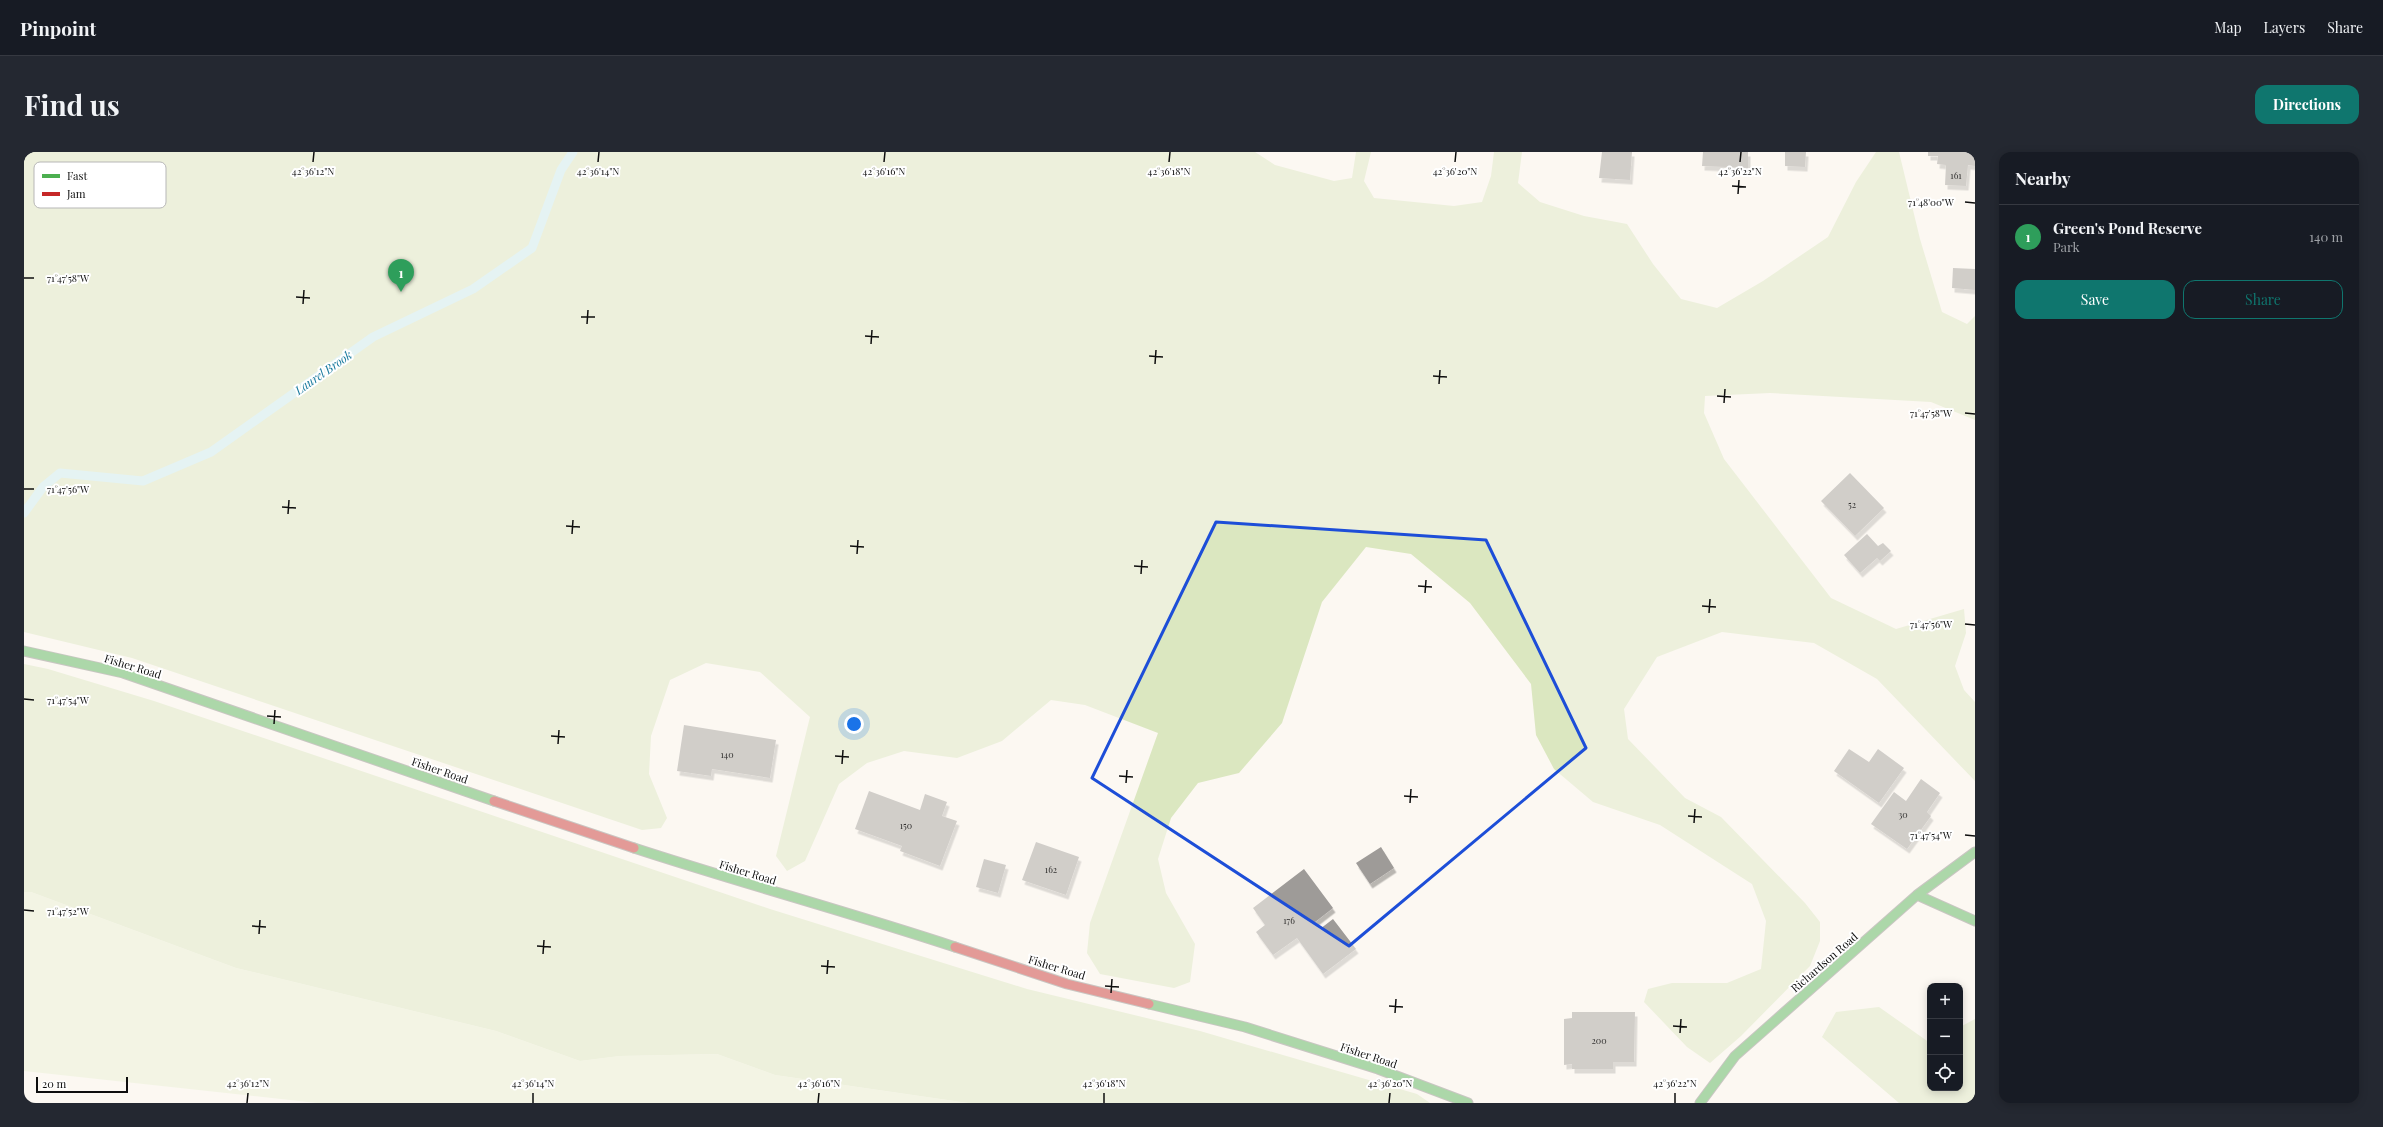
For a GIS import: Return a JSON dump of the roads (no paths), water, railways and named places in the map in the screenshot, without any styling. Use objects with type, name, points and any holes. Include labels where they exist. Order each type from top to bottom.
[{"type":"street","name":"Fisher Road","points":[[24,651],[123,673],[564,825],[742,883],[895,927],[1067,984],[1245,1027],[1378,1070],[1468,1103]]},
{"type":"street","name":"Richardson Road","points":[[1700,1103],[1736,1056],[1917,895],[1975,852]]},
{"type":"street","points":[[1917,895],[1975,921]]},
{"type":"waterway","name":"Laurel Brook","points":[[24,513],[43,487],[60,473],[143,481],[211,452],[373,337],[473,289],[532,248],[561,170],[573,152]]},
{"type":"place","name":"Green's Pond Reserve","points":[[401,292]]}]
